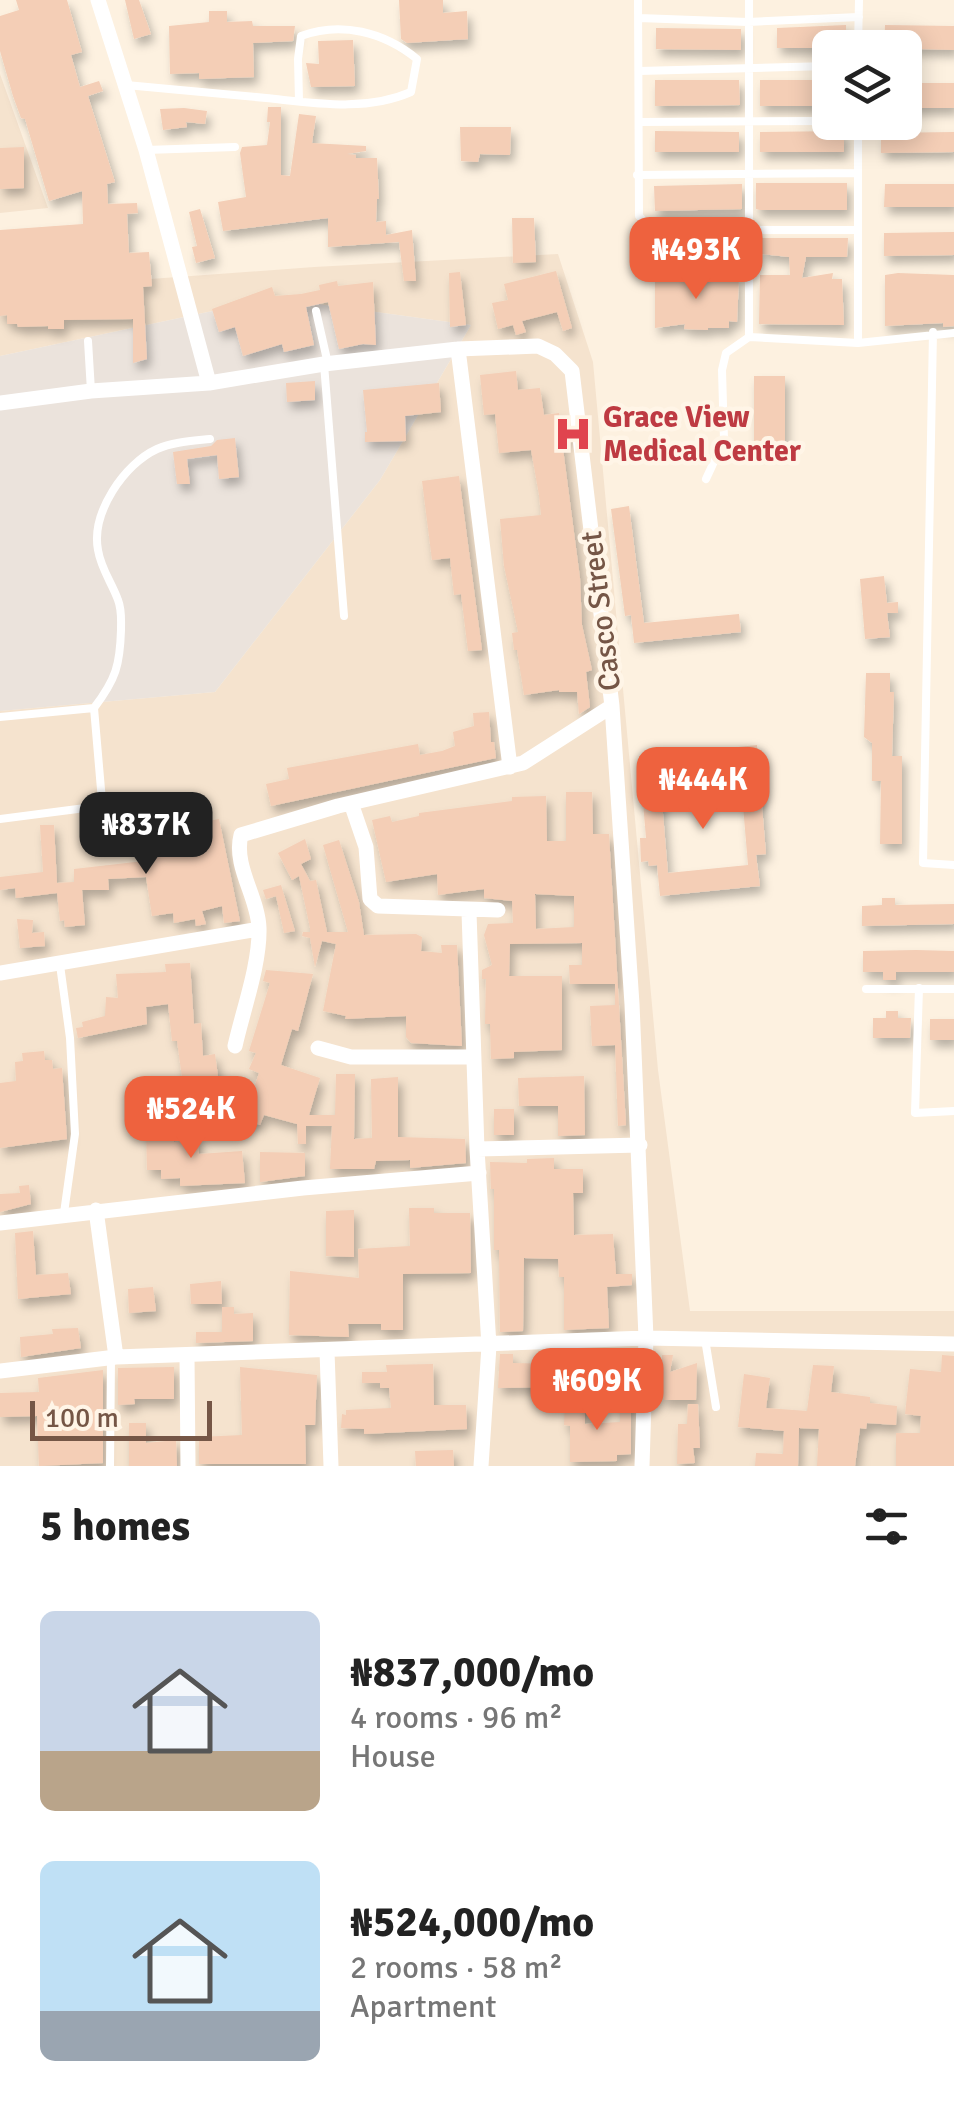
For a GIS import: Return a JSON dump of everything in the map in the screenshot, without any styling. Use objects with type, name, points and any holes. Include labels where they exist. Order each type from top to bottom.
[{"type":"street","points":[[98,0],[146,150],[209,383]]},
{"type":"street","name":"Casco Street","points":[[0,403],[91,391],[209,383],[458,349],[538,346],[555,354],[572,371],[612,706],[640,1145],[646,1338],[642,1466]]},
{"type":"street","points":[[458,349],[510,767]]},
{"type":"street","points":[[235,1046],[259,929],[256,901],[241,862],[241,835],[351,803],[523,763],[612,706]]},
{"type":"street","points":[[351,803],[366,847],[370,899],[378,906],[498,910]]},
{"type":"street","points":[[469,912],[490,1346],[481,1466]]},
{"type":"street","points":[[0,974],[259,929]]},
{"type":"street","points":[[318,1048],[352,1057],[474,1056]]},
{"type":"street","points":[[478,1149],[640,1145]]},
{"type":"street","points":[[0,1223],[64,1213],[479,1173]]},
{"type":"street","points":[[96,1210],[114,1357]]},
{"type":"street","points":[[0,1371],[114,1357],[646,1338],[954,1344]]},
{"type":"street","points":[[326,1351],[331,1466]]},
{"type":"street","points":[[187,1356],[188,1466]]},
{"type":"lane","points":[[638,0],[639,216],[648,225],[669,230],[858,230]]},
{"type":"lane","points":[[749,0],[749,337]]},
{"type":"lane","points":[[858,0],[858,30]]},
{"type":"lane","points":[[638,18],[748,22],[858,18]]},
{"type":"lane","points":[[126,85],[352,106],[412,92],[417,58],[386,38],[355,29],[317,30],[301,36],[299,101]]},
{"type":"lane","points":[[639,71],[812,66]]},
{"type":"lane","points":[[639,122],[812,121]]},
{"type":"lane","points":[[858,140],[858,342]]},
{"type":"lane","points":[[146,150],[235,147]]},
{"type":"lane","points":[[637,175],[858,173]]},
{"type":"lane","points":[[648,225],[642,240],[642,256],[649,268],[748,268]]},
{"type":"lane","points":[[316,310],[326,364],[344,616]]},
{"type":"lane","points":[[933,332],[924,863],[954,865]]},
{"type":"lane","points":[[706,479],[724,440],[722,370],[726,353],[749,337],[858,342],[954,333]]},
{"type":"lane","points":[[88,341],[91,391]]},
{"type":"lane","points":[[0,819],[93,807],[102,801],[94,708],[107,692],[120,661],[122,610],[107,581],[97,547],[106,502],[132,465],[144,456],[167,445],[210,439]]},
{"type":"lane","points":[[0,717],[94,708]]},
{"type":"lane","points":[[60,965],[70,1038],[74,1134],[64,1213]]},
{"type":"lane","points":[[919,988],[915,1114],[954,1111]]},
{"type":"lane","points":[[866,989],[954,989]]},
{"type":"lane","points":[[705,1339],[716,1407]]},
{"type":"lane","points":[[110,1466],[114,1357]]},
{"type":"shaded area","points":[[0,74],[48,208],[0,213]]},
{"type":"shaded area","points":[[558,254],[593,362],[658,1070],[690,1311],[954,1311],[954,1466],[0,1466],[0,711],[215,692],[380,480],[471,325],[274,298],[0,356],[0,290]]},
{"type":"shaded area","points":[[274,298],[471,325],[380,480],[215,692],[0,711],[0,356]]},
{"type":"building","points":[[16,0],[67,0],[82,52],[71,55],[80,87],[99,81],[103,91],[88,96],[115,182],[107,184],[108,204],[137,203],[138,213],[127,214],[129,253],[149,252],[152,286],[143,287],[147,359],[133,363],[133,319],[64,320],[64,329],[48,329],[18,327],[7,324],[7,315],[0,316],[0,230],[83,224],[82,191],[49,201],[25,119],[21,118],[13,96],[0,51],[0,16],[19,10]]},
{"type":"building","points":[[125,0],[139,0],[151,34],[134,39]]},
{"type":"building","points":[[399,0],[443,0],[443,13],[467,11],[468,39],[407,43],[401,39]]},
{"type":"building","points":[[209,11],[227,11],[227,22],[295,26],[293,41],[253,43],[254,77],[199,79],[199,73],[170,74],[169,26],[209,22]]},
{"type":"building","points":[[846,25],[846,30],[812,30],[812,48],[777,48],[777,28]]},
{"type":"building","points":[[885,25],[954,26],[954,50],[922,49],[922,30],[885,30]]},
{"type":"building","points":[[656,28],[741,29],[741,50],[656,49]]},
{"type":"building","points":[[353,40],[355,86],[311,87],[306,63],[319,64],[318,41]]},
{"type":"building","points":[[655,80],[739,80],[740,105],[655,106]]},
{"type":"building","points":[[760,80],[812,80],[812,106],[760,106]]},
{"type":"building","points":[[922,83],[954,83],[954,108],[922,108]]},
{"type":"building","points":[[268,107],[281,107],[281,175],[290,176],[299,114],[316,116],[312,143],[366,146],[366,151],[347,154],[377,158],[376,222],[386,221],[386,235],[412,230],[416,281],[404,281],[399,242],[328,247],[328,218],[223,231],[218,202],[246,197],[240,153],[242,147],[267,145]]},
{"type":"building","points":[[160,109],[207,111],[205,124],[186,122],[187,127],[163,130]]},
{"type":"building","points":[[460,127],[511,127],[510,155],[480,154],[478,162],[461,161]]},
{"type":"building","points":[[655,131],[739,132],[739,152],[655,152]]},
{"type":"building","points":[[812,131],[812,140],[844,140],[844,152],[760,152],[760,132]]},
{"type":"building","points":[[922,132],[954,132],[954,152],[881,153],[881,140],[922,140]]},
{"type":"building","points":[[24,147],[24,188],[0,189],[0,148]]},
{"type":"building","points":[[756,183],[847,183],[847,210],[756,209]]},
{"type":"building","points":[[742,184],[742,209],[655,211],[654,186]]},
{"type":"building","points":[[885,184],[954,184],[954,207],[884,207]]},
{"type":"building","points":[[200,209],[215,258],[196,263],[192,247],[197,246],[189,212]]},
{"type":"building","points":[[512,218],[534,218],[536,262],[513,263]]},
{"type":"building","points":[[954,232],[954,255],[884,256],[884,233]]},
{"type":"building","points":[[655,234],[669,238],[740,238],[740,254],[655,255]]},
{"type":"building","points":[[761,238],[848,238],[847,257],[806,257],[802,278],[833,273],[832,279],[842,279],[844,325],[759,324],[760,275],[790,275],[789,257],[761,254]]},
{"type":"building","points":[[556,271],[572,328],[563,331],[557,312],[522,321],[526,332],[516,335],[513,325],[498,329],[492,303],[508,300],[504,284]]},
{"type":"building","points":[[460,272],[466,325],[450,327],[449,273]]},
{"type":"building","points":[[885,275],[954,275],[954,326],[885,326]]},
{"type":"building","points":[[655,276],[739,278],[737,322],[729,321],[729,328],[708,330],[684,329],[685,324],[655,328]]},
{"type":"building","points":[[337,281],[338,286],[373,282],[376,345],[339,349],[328,302],[306,307],[314,345],[284,352],[282,344],[243,356],[235,327],[219,332],[212,309],[272,287],[275,296],[301,294]]},
{"type":"building","points":[[516,371],[518,390],[540,388],[544,415],[559,413],[560,419],[566,418],[569,440],[562,441],[580,578],[582,625],[592,670],[586,672],[590,707],[579,714],[577,692],[559,690],[524,695],[514,650],[512,633],[518,632],[504,566],[500,519],[541,515],[539,495],[531,450],[499,453],[495,414],[484,415],[480,375]]},
{"type":"building","points":[[754,376],[785,376],[785,449],[754,449]]},
{"type":"building","points":[[315,381],[315,400],[287,402],[286,383]]},
{"type":"building","points":[[439,383],[441,412],[405,416],[406,441],[365,442],[363,390]]},
{"type":"building","points":[[235,438],[239,477],[219,479],[217,455],[187,459],[190,484],[177,484],[173,452]]},
{"type":"building","points":[[459,476],[482,650],[468,651],[461,594],[454,595],[450,558],[432,560],[422,481]]},
{"type":"building","points":[[629,506],[644,623],[739,614],[741,632],[634,643],[631,615],[625,616],[611,509]]},
{"type":"building","points":[[884,576],[887,603],[898,602],[898,613],[887,613],[890,637],[865,639],[860,579]]},
{"type":"building","points":[[866,673],[890,673],[890,692],[894,692],[892,756],[902,756],[902,844],[880,844],[881,781],[872,781],[872,743],[864,737]]},
{"type":"building","points":[[489,712],[496,758],[271,806],[266,784],[289,779],[287,768],[418,744],[420,755],[442,751],[455,746],[453,732],[474,726],[473,713]]},
{"type":"building","points":[[757,745],[766,854],[756,855],[760,886],[660,896],[657,865],[641,862],[640,838],[646,838],[639,756],[658,754],[668,873],[748,865],[738,747]]},
{"type":"building","points":[[566,792],[592,792],[593,834],[609,834],[626,1125],[618,1126],[615,1045],[592,1046],[590,1006],[615,1005],[615,984],[570,984],[569,965],[582,965],[582,943],[510,944],[509,976],[562,976],[562,1050],[514,1052],[514,1058],[491,1059],[490,1024],[485,1024],[486,979],[482,979],[482,970],[492,965],[484,935],[488,924],[513,923],[512,901],[484,898],[484,889],[438,895],[437,874],[386,882],[372,820],[390,816],[392,822],[419,813],[512,801],[512,797],[546,796],[547,841],[566,841]],"holes":[[[535,894],[574,896],[574,927],[536,929]]]},
{"type":"building","points":[[219,819],[240,921],[224,923],[222,906],[202,911],[206,924],[196,926],[195,919],[174,923],[173,913],[152,916],[146,877],[108,879],[109,890],[82,890],[85,925],[65,927],[64,920],[60,921],[57,893],[16,898],[15,888],[0,890],[0,877],[43,872],[40,825],[54,825],[57,883],[74,882],[74,869],[144,861],[143,852],[167,850],[163,830]]},
{"type":"building","points":[[305,839],[311,859],[301,864],[310,881],[316,880],[327,932],[348,932],[323,845],[339,840],[359,902],[364,935],[416,934],[422,937],[421,951],[442,953],[441,945],[457,945],[462,1046],[411,1043],[406,1037],[406,1016],[345,1019],[346,1016],[323,1011],[336,944],[322,941],[315,967],[310,938],[302,936],[310,928],[299,876],[292,880],[278,853]]},
{"type":"building","points":[[281,885],[295,931],[284,933],[276,896],[266,899],[263,890]]},
{"type":"building","points":[[882,898],[895,898],[895,905],[954,904],[954,924],[862,926],[862,906],[882,905]]},
{"type":"building","points":[[17,919],[33,920],[32,933],[44,932],[45,946],[20,948]]},
{"type":"building","points":[[863,951],[954,951],[954,972],[896,972],[896,980],[883,980],[883,972],[863,972]]},
{"type":"building","points":[[190,963],[194,1024],[201,1023],[203,1056],[215,1054],[220,1091],[230,1090],[231,1112],[173,1117],[172,1092],[184,1092],[168,1004],[146,1007],[147,1024],[78,1038],[76,1028],[83,1027],[82,1022],[105,1016],[106,997],[118,998],[116,974],[166,972],[165,964]]},
{"type":"building","points":[[266,970],[313,974],[298,1031],[292,1029],[281,1065],[320,1078],[309,1115],[335,1115],[336,1074],[355,1074],[354,1139],[372,1138],[371,1079],[398,1077],[398,1137],[465,1139],[466,1163],[410,1168],[410,1160],[376,1161],[374,1169],[330,1169],[332,1126],[306,1126],[306,1144],[298,1144],[297,1124],[264,1115],[260,1125],[240,1118],[247,1089],[253,1091],[259,1073],[249,1069],[256,1053],[249,1051],[270,983],[263,981]]},
{"type":"building","points":[[886,1011],[898,1011],[898,1018],[911,1018],[910,1038],[873,1038],[873,1018],[886,1018]]},
{"type":"building","points":[[930,1019],[954,1019],[954,1040],[930,1040]]},
{"type":"building","points":[[44,1051],[45,1060],[52,1060],[53,1069],[62,1068],[67,1139],[0,1148],[0,1083],[16,1081],[15,1062],[23,1061],[22,1053]]},
{"type":"building","points":[[584,1076],[585,1135],[558,1136],[558,1106],[519,1106],[518,1078]]},
{"type":"building","points":[[494,1109],[514,1109],[514,1135],[494,1135]]},
{"type":"building","points":[[146,1127],[174,1127],[174,1142],[198,1140],[199,1154],[242,1151],[245,1183],[180,1186],[180,1178],[161,1179],[161,1170],[147,1170]]},
{"type":"building","points":[[260,1152],[305,1153],[305,1176],[260,1182]]},
{"type":"building","points":[[554,1158],[554,1169],[583,1169],[583,1193],[573,1193],[574,1235],[613,1234],[616,1274],[632,1274],[632,1285],[607,1287],[609,1328],[564,1330],[564,1277],[559,1277],[558,1259],[524,1258],[523,1331],[500,1332],[499,1250],[494,1250],[490,1162],[527,1163],[527,1159]]},
{"type":"building","points":[[29,1185],[31,1204],[0,1212],[0,1194],[20,1193],[19,1186]]},
{"type":"building","points":[[409,1208],[470,1213],[471,1273],[403,1274],[403,1330],[381,1330],[381,1324],[348,1324],[349,1337],[289,1335],[290,1271],[359,1278],[358,1249],[410,1246]]},
{"type":"building","points":[[354,1210],[354,1257],[326,1256],[326,1211]]},
{"type":"building","points":[[33,1231],[36,1275],[68,1273],[71,1294],[18,1299],[15,1233]]},
{"type":"building","points":[[221,1281],[222,1304],[191,1304],[190,1284]]},
{"type":"building","points":[[153,1287],[156,1311],[129,1313],[128,1289]]},
{"type":"building","points":[[222,1307],[234,1307],[234,1314],[253,1313],[253,1341],[196,1343],[196,1332],[222,1332]]},
{"type":"building","points":[[78,1328],[81,1348],[21,1357],[20,1337]]},
{"type":"building","points":[[500,1354],[513,1354],[513,1363],[558,1364],[559,1387],[498,1388]]},
{"type":"building","points":[[662,1355],[673,1355],[670,1372],[697,1363],[696,1400],[662,1400]]},
{"type":"building","points":[[942,1355],[954,1356],[954,1466],[896,1466],[896,1433],[920,1433],[921,1416],[905,1414],[910,1369],[941,1372]]},
{"type":"building","points":[[433,1364],[434,1405],[466,1405],[467,1429],[364,1434],[364,1429],[341,1428],[346,1410],[391,1408],[389,1388],[380,1388],[380,1383],[362,1383],[362,1372],[387,1372],[386,1365]]},
{"type":"building","points":[[813,1365],[834,1366],[831,1392],[870,1397],[870,1403],[897,1406],[896,1425],[867,1423],[866,1429],[860,1428],[855,1466],[817,1466],[819,1429],[799,1428],[798,1466],[755,1466],[756,1453],[783,1454],[784,1431],[738,1427],[744,1374],[770,1378],[766,1408],[807,1411]]},
{"type":"building","points":[[174,1367],[174,1399],[134,1399],[135,1404],[118,1405],[118,1368]]},
{"type":"building","points":[[240,1367],[317,1375],[315,1425],[305,1425],[306,1464],[199,1464],[199,1437],[242,1435]]},
{"type":"building","points":[[103,1370],[103,1463],[39,1466],[37,1416],[0,1417],[0,1393],[39,1392],[38,1378]]},
{"type":"building","points":[[585,1394],[585,1424],[620,1422],[620,1400],[631,1400],[631,1454],[617,1455],[617,1461],[570,1462],[570,1426],[564,1425],[565,1396]]},
{"type":"building","points":[[688,1404],[698,1404],[700,1448],[693,1448],[695,1463],[677,1464],[678,1424],[687,1424]]},
{"type":"building","points":[[129,1423],[146,1423],[146,1443],[176,1440],[177,1466],[129,1466]]},
{"type":"building","points":[[453,1450],[454,1466],[416,1466],[415,1451]]},
{"type":"place","name":"Grace View Medical Center","points":[[573,434]]}]
